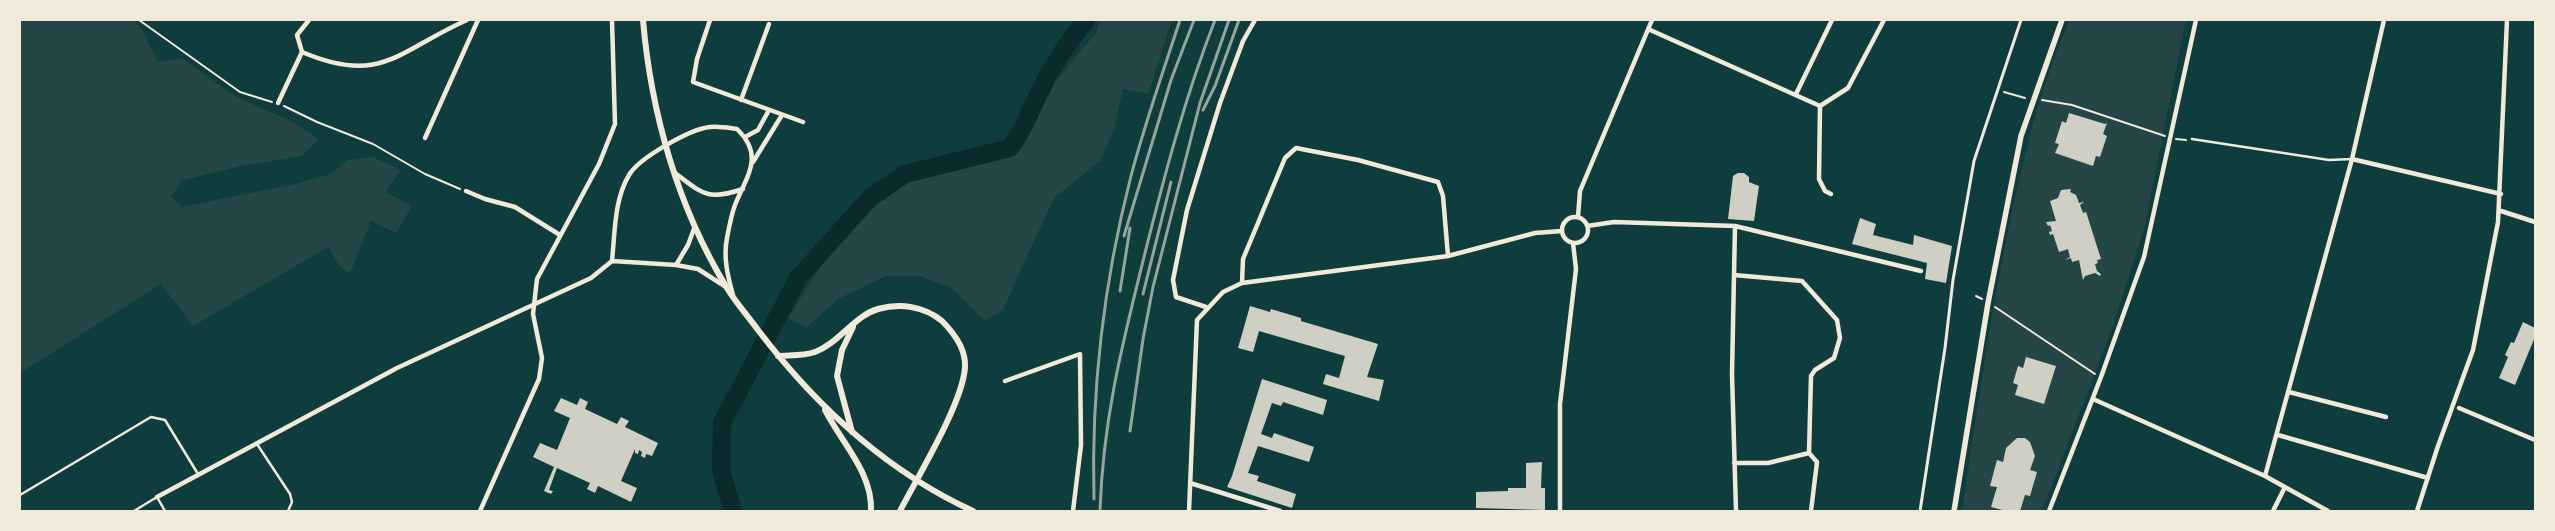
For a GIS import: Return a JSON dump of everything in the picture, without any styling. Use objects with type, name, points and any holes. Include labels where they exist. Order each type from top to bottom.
[{"type":"main road","points":[[643,20],[651,84],[660,126],[674,174],[695,225],[734,299],[777,355],[822,405],[852,432],[905,473],[973,511]]},
{"type":"main road","points":[[777,355],[816,352],[864,316],[877,309],[908,306],[935,315],[952,330],[963,351],[965,366],[961,391],[900,511]]},
{"type":"main road","points":[[852,432],[837,376],[842,350],[853,326]]},
{"type":"main road","points":[[822,405],[836,432],[864,475],[870,490],[871,511]]},
{"type":"street","points":[[278,103],[302,52],[297,35],[309,20]]},
{"type":"street","points":[[302,52],[325,62],[376,66],[400,57],[467,20]]},
{"type":"street","points":[[426,138],[478,20]]},
{"type":"street","points":[[480,511],[539,379],[542,358],[534,314],[537,279],[599,164],[615,124],[612,20]]},
{"type":"street","points":[[710,20],[697,59],[693,82],[803,122]]},
{"type":"street","points":[[1206,308],[1176,298],[1173,280],[1187,210],[1220,103],[1243,41],[1255,20]]},
{"type":"street","points":[[1587,226],[1578,217],[1580,191],[1652,20]]},
{"type":"street","points":[[1796,94],[1832,20]]},
{"type":"street","points":[[1820,106],[1848,88],[1884,20]]},
{"type":"street","points":[[1920,511],[1945,348],[1953,280],[1971,179],[1977,152],[2021,20]]},
{"type":"street","points":[[1954,511],[1988,303],[2021,136],[2062,20]]},
{"type":"street","points":[[2049,511],[2093,399],[2144,258],[2196,20]]},
{"type":"street","points":[[2265,476],[2278,435],[2352,159],[2384,20]]},
{"type":"street","points":[[2418,511],[2473,350],[2500,211],[2507,20]]},
{"type":"street","points":[[741,100],[769,24]]},
{"type":"street","points":[[1648,29],[1820,106]]},
{"type":"street","points":[[1820,106],[1819,179],[1826,191],[1832,194]]},
{"type":"street","points":[[745,136],[758,130],[769,110]]},
{"type":"street","points":[[734,299],[728,274],[726,240],[736,204],[752,164],[782,115]]},
{"type":"street","points":[[612,261],[621,193],[629,174],[642,161],[684,137],[710,127],[737,129],[745,136],[748,140],[752,164]]},
{"type":"street","points":[[1242,283],[1243,259],[1285,158],[1296,148],[1358,160],[1438,182],[1442,196],[1448,256]]},
{"type":"street","points":[[2352,159],[2501,194]]},
{"type":"street","points":[[674,174],[704,194],[726,195],[743,189]]},
{"type":"street","points":[[466,191],[485,199],[516,206],[560,234]]},
{"type":"street","points":[[2500,211],[2535,222]]},
{"type":"street","points":[[1578,217],[1566,220],[1562,231],[1565,239],[1574,243],[1585,238],[1587,226]]},
{"type":"street","points":[[1587,226],[1614,222],[1735,226],[1921,271]]},
{"type":"street","points":[[676,265],[688,245],[695,225]]},
{"type":"street","points":[[1735,226],[1732,374],[1736,511]]},
{"type":"street","points":[[1189,511],[1197,320],[1206,308],[1223,292],[1242,283],[1448,256],[1536,233],[1562,231]]},
{"type":"street","points":[[1560,511],[1560,404],[1576,269],[1574,243]]},
{"type":"street","points":[[157,497],[256,442],[397,368],[591,278],[612,261],[676,265],[698,269],[727,288]]},
{"type":"street","points":[[1734,275],[1802,281],[1837,320],[1840,338],[1834,358],[1815,370],[1811,376],[1809,453],[1817,462],[1811,511]]},
{"type":"street","points":[[1005,381],[1080,354],[1081,445],[1073,511]]},
{"type":"street","points":[[2289,392],[2386,417]]},
{"type":"street","points":[[2093,399],[2265,476],[2328,511]]},
{"type":"street","points":[[2459,408],[2535,440]]},
{"type":"street","points":[[2278,435],[2428,478]]},
{"type":"street","points":[[1734,464],[1768,463],[1809,453]]},
{"type":"street","points":[[1190,482],[1280,511]]},
{"type":"street","points":[[2273,511],[2285,487]]},
{"type":"lane","points":[[2192,139],[2329,160],[2352,159]]},
{"type":"lane","points":[[20,495],[151,417],[166,420],[198,474]]},
{"type":"lane","points":[[256,442],[290,494],[292,502],[288,511]]},
{"type":"lane","points":[[134,511],[157,497],[165,511]]},
{"type":"path","points":[[139,20],[240,92],[278,103],[317,122],[373,144],[424,174],[466,191]]},
{"type":"path","points":[[1997,89],[2020,98],[2049,100],[2072,105],[2171,138],[2192,139]]},
{"type":"path","points":[[1976,296],[2089,372],[2101,377]]},
{"type":"shaded area","points":[[20,20],[133,20],[144,33],[158,62],[182,58],[238,98],[293,122],[319,139],[302,156],[246,165],[182,180],[171,197],[182,207],[295,184],[331,174],[348,160],[373,157],[401,170],[386,192],[412,206],[396,233],[371,221],[350,273],[340,267],[328,247],[193,326],[161,284],[20,373]]},
{"type":"shaded area","points":[[1100,20],[1172,20],[1148,94],[1123,89],[1113,132],[1101,160],[1054,198],[1003,309],[985,321],[952,288],[920,276],[886,276],[838,299],[806,328],[788,318],[831,250],[896,181],[1022,148],[1055,82],[1096,33]]},
{"type":"shaded area","points":[[2069,20],[2186,20],[2144,229],[2113,326],[2042,511],[1962,511],[1993,311],[2012,211],[2036,113]]},
{"type":"building","points":[[2069,113],[2107,123],[2103,134],[2107,136],[2100,157],[2096,156],[2093,166],[2055,153],[2059,144],[2055,143],[2062,121],[2066,123]]},
{"type":"building","points":[[1738,173],[1744,173],[1749,177],[1749,182],[1759,186],[1754,221],[1728,219],[1733,176]]},
{"type":"building","points":[[2071,189],[2070,192],[2076,195],[2079,203],[2084,202],[2080,205],[2083,213],[2086,212],[2101,259],[2097,260],[2098,263],[2095,264],[2097,271],[2101,274],[2100,276],[2095,273],[2085,276],[2083,280],[2079,260],[2072,262],[2071,258],[2065,260],[2070,257],[2068,249],[2059,252],[2053,234],[2050,235],[2049,232],[2052,231],[2050,225],[2048,226],[2046,222],[2056,221],[2050,201],[2058,198],[2061,190]]},
{"type":"building","points":[[1860,218],[1876,224],[1873,235],[1913,245],[1914,235],[1952,246],[1946,283],[1925,279],[1927,263],[1852,244]]},
{"type":"building","points":[[1250,306],[1270,312],[1271,309],[1301,318],[1301,321],[1378,344],[1367,377],[1384,380],[1379,401],[1323,384],[1326,374],[1339,378],[1345,356],[1259,331],[1253,352],[1238,348]]},
{"type":"building","points":[[2523,322],[2535,328],[2535,337],[2515,385],[2499,378],[2508,357],[2505,355],[2511,342],[2514,343]]},
{"type":"building","points":[[2026,357],[2056,366],[2044,404],[2015,395],[2018,385],[2013,383],[2018,366],[2023,368]]},
{"type":"building","points":[[1262,379],[1327,400],[1323,415],[1283,402],[1281,406],[1272,403],[1261,434],[1272,438],[1274,433],[1314,447],[1309,462],[1258,446],[1248,473],[1259,476],[1257,481],[1296,494],[1292,508],[1227,487]]},
{"type":"building","points":[[561,398],[577,405],[580,398],[588,402],[585,409],[617,424],[621,417],[629,421],[625,427],[658,443],[652,456],[646,454],[645,458],[641,456],[642,452],[639,450],[638,454],[635,453],[635,449],[621,481],[637,488],[631,502],[598,486],[595,493],[587,489],[590,483],[557,468],[549,490],[553,491],[551,494],[544,491],[554,467],[533,457],[540,443],[557,450],[570,418],[554,411]]},
{"type":"building","points":[[2017,438],[2025,438],[2030,442],[2035,456],[2030,470],[2037,472],[2030,496],[2025,495],[2020,511],[2006,511],[1991,507],[1997,487],[1990,486],[1997,460],[2003,462],[2006,448]]},
{"type":"building","points":[[1542,462],[1541,488],[1545,488],[1545,510],[1476,508],[1476,492],[1508,491],[1508,488],[1526,488],[1526,463]]},
{"type":"waterway","points":[[733,511],[721,471],[722,423],[798,278],[870,198],[905,174],[1010,148],[1021,131],[1047,77],[1064,49],[1086,20]]},
{"type":"railway","points":[[1094,499],[1097,377],[1113,255],[1136,156],[1180,20]]},
{"type":"railway","points":[[1124,236],[1171,80],[1194,20]]},
{"type":"railway","points":[[1100,511],[1109,413],[1128,321],[1176,137],[1194,78],[1215,20]]},
{"type":"railway","points":[[1130,431],[1143,339],[1153,287],[1200,103],[1229,20]]},
{"type":"railway","points":[[1203,110],[1215,86],[1239,20]]},
{"type":"railway","points":[[1143,294],[1171,182]]},
{"type":"railway","points":[[1120,291],[1130,228]]}]
